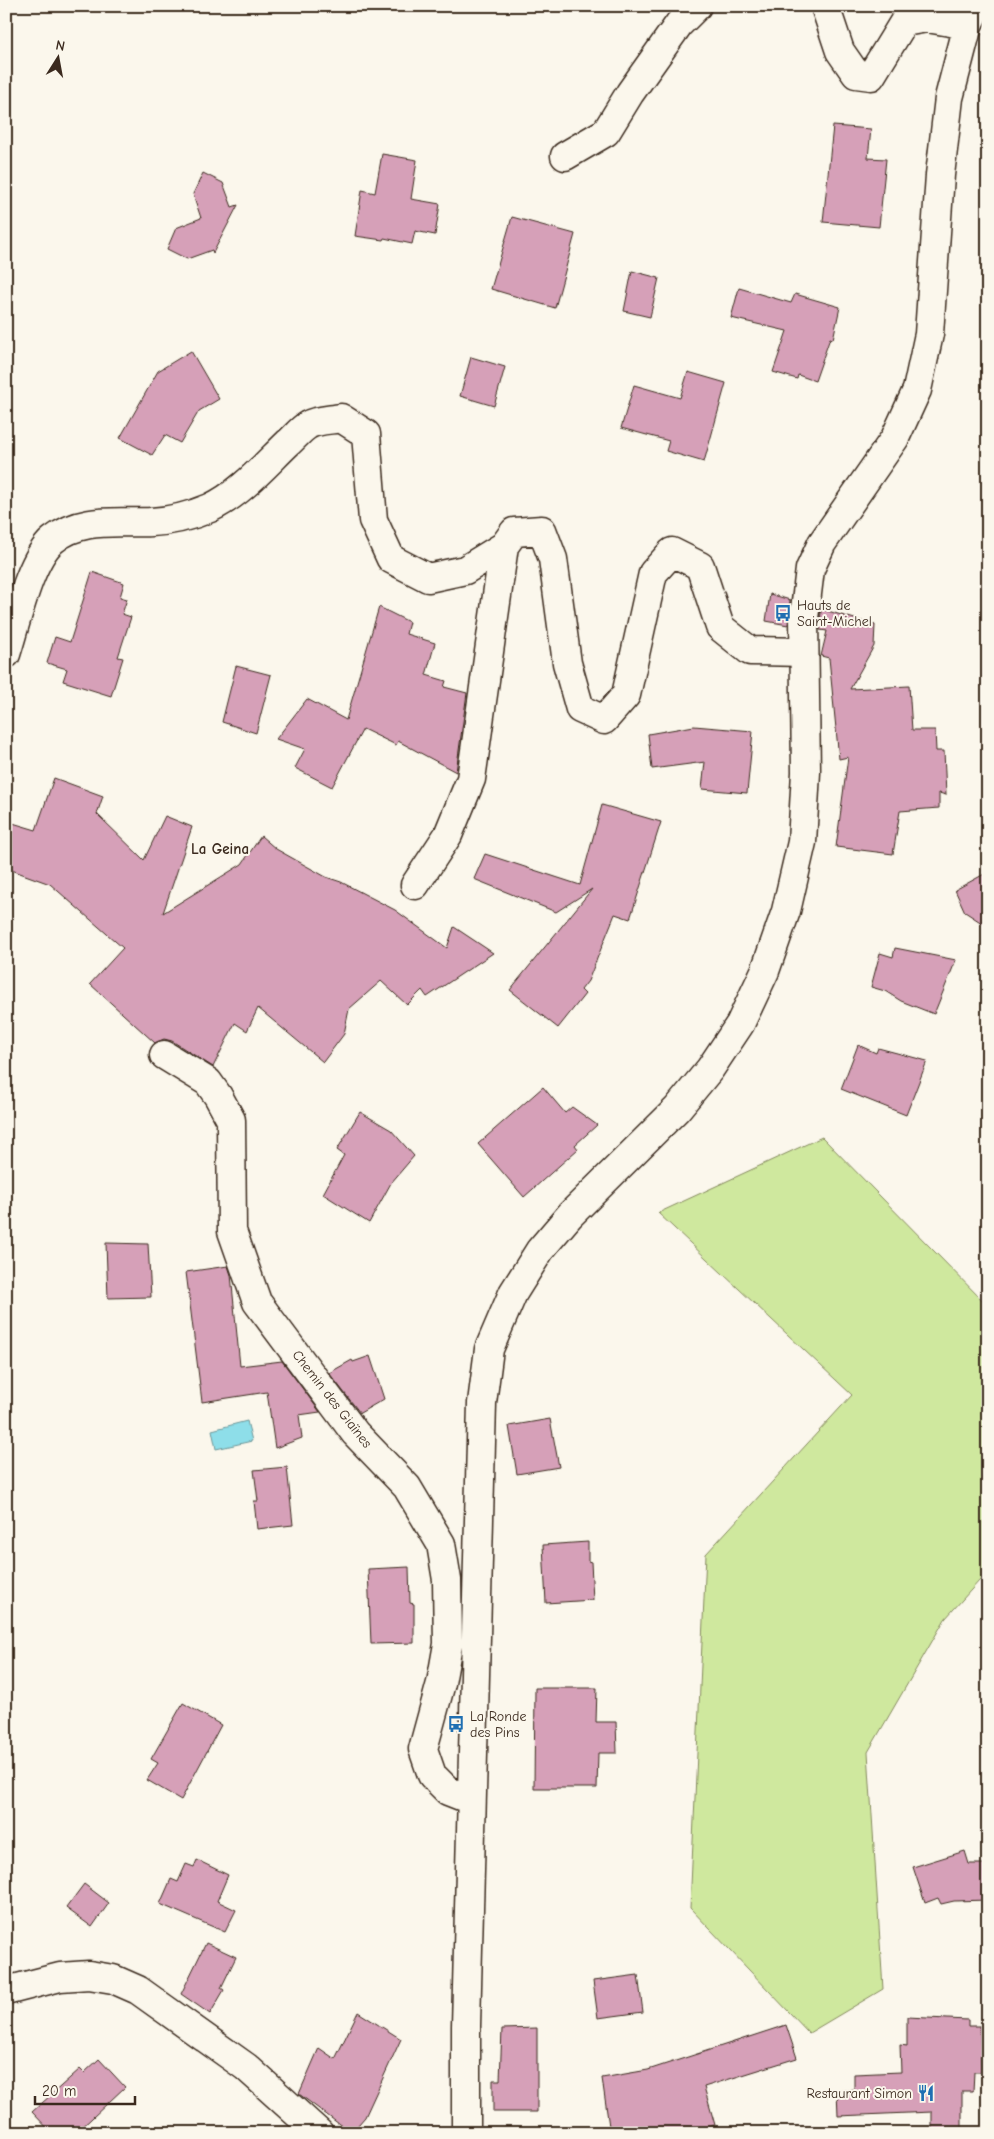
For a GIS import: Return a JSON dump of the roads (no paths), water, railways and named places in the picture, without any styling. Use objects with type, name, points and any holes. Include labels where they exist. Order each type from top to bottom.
[{"type":"street","points":[[565,156],[606,132],[630,93],[679,24],[696,6]]},
{"type":"street","points":[[466,2133],[466,2026],[482,1403],[489,1349],[512,1292],[540,1250],[570,1215],[677,1109],[710,1069],[740,1024],[765,971],[786,911],[802,842],[806,772],[804,618],[810,569],[822,543],[895,438],[917,390],[929,334],[940,176],[949,98],[973,16],[927,18],[904,22],[871,76],[856,74],[840,51],[825,6]]},
{"type":"street","points":[[6,654],[33,571],[41,553],[53,540],[69,530],[86,524],[110,521],[150,522],[172,520],[210,508],[234,493],[308,425],[341,418],[366,434],[372,520],[391,559],[428,578],[466,570],[504,546],[514,532],[542,530],[554,559],[567,663],[580,709],[604,720],[626,695],[653,573],[672,552],[700,566],[720,627],[750,651],[804,652]]},
{"type":"street","points":[[415,885],[448,835],[471,779],[504,546]]},
{"type":"street","name":"Chemin des Giaïnes","points":[[164,1055],[208,1082],[231,1120],[232,1231],[257,1302],[355,1433],[407,1487],[441,1544],[447,1580],[448,1644],[441,1683],[423,1749],[432,1775],[448,1791],[471,1800]]},
{"type":"street","points":[[6,1991],[60,1977],[88,1975],[114,1979],[138,1990],[246,2067],[319,2133]]},
{"type":"water","points":[[247,1421],[252,1441],[216,1449],[212,1430]]},
{"type":"place","name":"Hauts de Saint-Michel","points":[[783,613]]},
{"type":"place","name":"La Ronde des Pins","points":[[456,1724]]},
{"type":"place","name":"Restaurant Simon","points":[[926,2093]]},
{"type":"district","name":"La Geina","points":[[220,849]]}]
